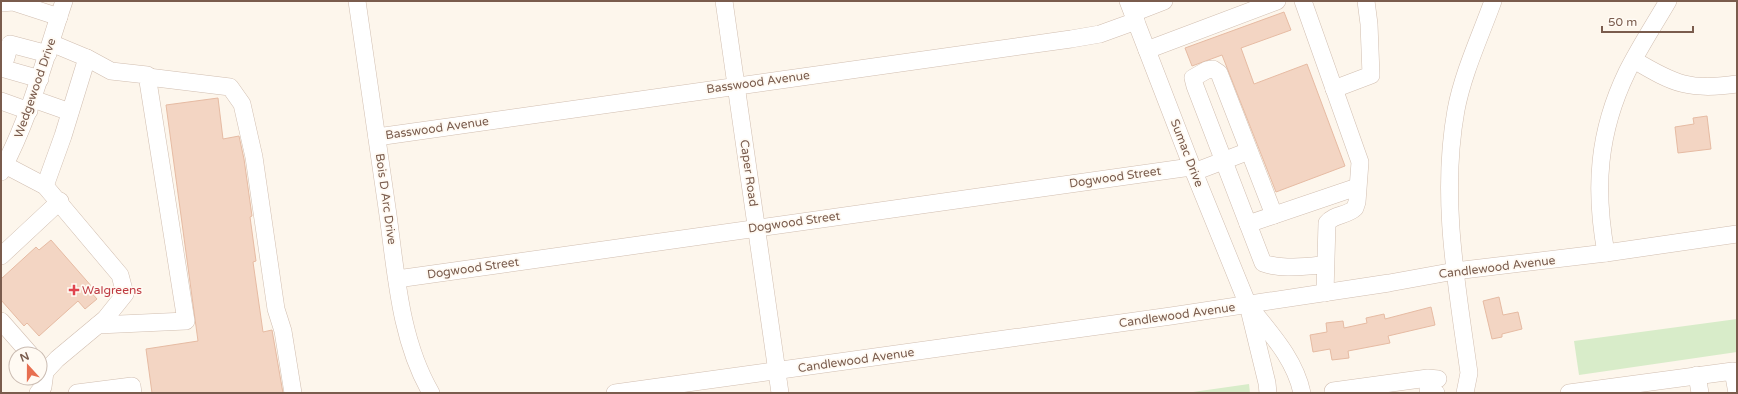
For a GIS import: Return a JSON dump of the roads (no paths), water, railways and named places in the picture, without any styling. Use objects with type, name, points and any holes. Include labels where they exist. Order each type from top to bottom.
[{"type":"street","name":"Wedgewood Drive","points":[[3,168],[16,145],[31,105],[64,1]]},
{"type":"street","name":"Bois D Arc Drive","points":[[357,1],[405,326],[414,356],[431,393]]},
{"type":"street","name":"Caper Road","points":[[724,1],[780,393]]},
{"type":"street","name":"Basswood Avenue","points":[[377,137],[1100,34],[1133,11],[1164,1]]},
{"type":"street","points":[[1147,50],[1277,1]]},
{"type":"street","points":[[1303,1],[1360,162],[1357,202],[1355,208],[1350,212],[1330,219],[1327,223],[1325,293]]},
{"type":"street","points":[[1334,89],[1370,75],[1369,24],[1366,1]]},
{"type":"street","points":[[1465,393],[1469,373],[1449,220],[1449,185],[1456,110],[1467,71],[1493,1]]},
{"type":"street","points":[[1606,253],[1600,223],[1599,193],[1600,164],[1605,130],[1615,100],[1634,60],[1668,1]]},
{"type":"street","points":[[1,3],[13,2],[59,17]]},
{"type":"street","name":"Sumac Drive","points":[[1133,11],[1193,170],[1248,305],[1267,383],[1268,393]]},
{"type":"street","points":[[1,56],[6,58],[10,44],[50,48],[87,58],[111,71],[230,88],[242,104],[254,157],[276,309],[283,331],[293,393]]},
{"type":"street","points":[[45,186],[87,58]]},
{"type":"street","points":[[1634,60],[1663,77],[1679,84],[1701,87],[1737,84]]},
{"type":"street","points":[[1,68],[40,79]]},
{"type":"street","points":[[1274,215],[1219,73],[1213,69],[1207,70],[1193,78],[1263,263],[1271,266],[1284,267],[1325,265]]},
{"type":"street","points":[[98,325],[186,320],[148,77]]},
{"type":"street","points":[[1,101],[70,112]]},
{"type":"street","name":"Dogwood Street","points":[[397,279],[757,227],[1193,170],[1224,161],[1249,151]]},
{"type":"street","points":[[3,168],[45,186],[60,201],[120,275],[125,294],[98,325],[48,365]]},
{"type":"street","points":[[1248,224],[1357,187]]},
{"type":"street","points":[[1,256],[60,201]]},
{"type":"street","name":"Candlewood Avenue","points":[[616,393],[1248,305],[1455,271],[1606,253],[1737,234]]},
{"type":"street","name":"Sumac Drive","points":[[1248,305],[1280,345],[1297,374],[1302,393]]},
{"type":"street","points":[[1,321],[23,346]]},
{"type":"street","points":[[1577,392],[1733,370],[1737,393]]},
{"type":"street","points":[[1697,376],[1700,393]]},
{"type":"street","points":[[78,393],[132,386],[133,393]]},
{"type":"street","points":[[1333,393],[1333,391],[1431,386]]},
{"type":"place","name":"Walgreens","points":[[74,290]]}]
